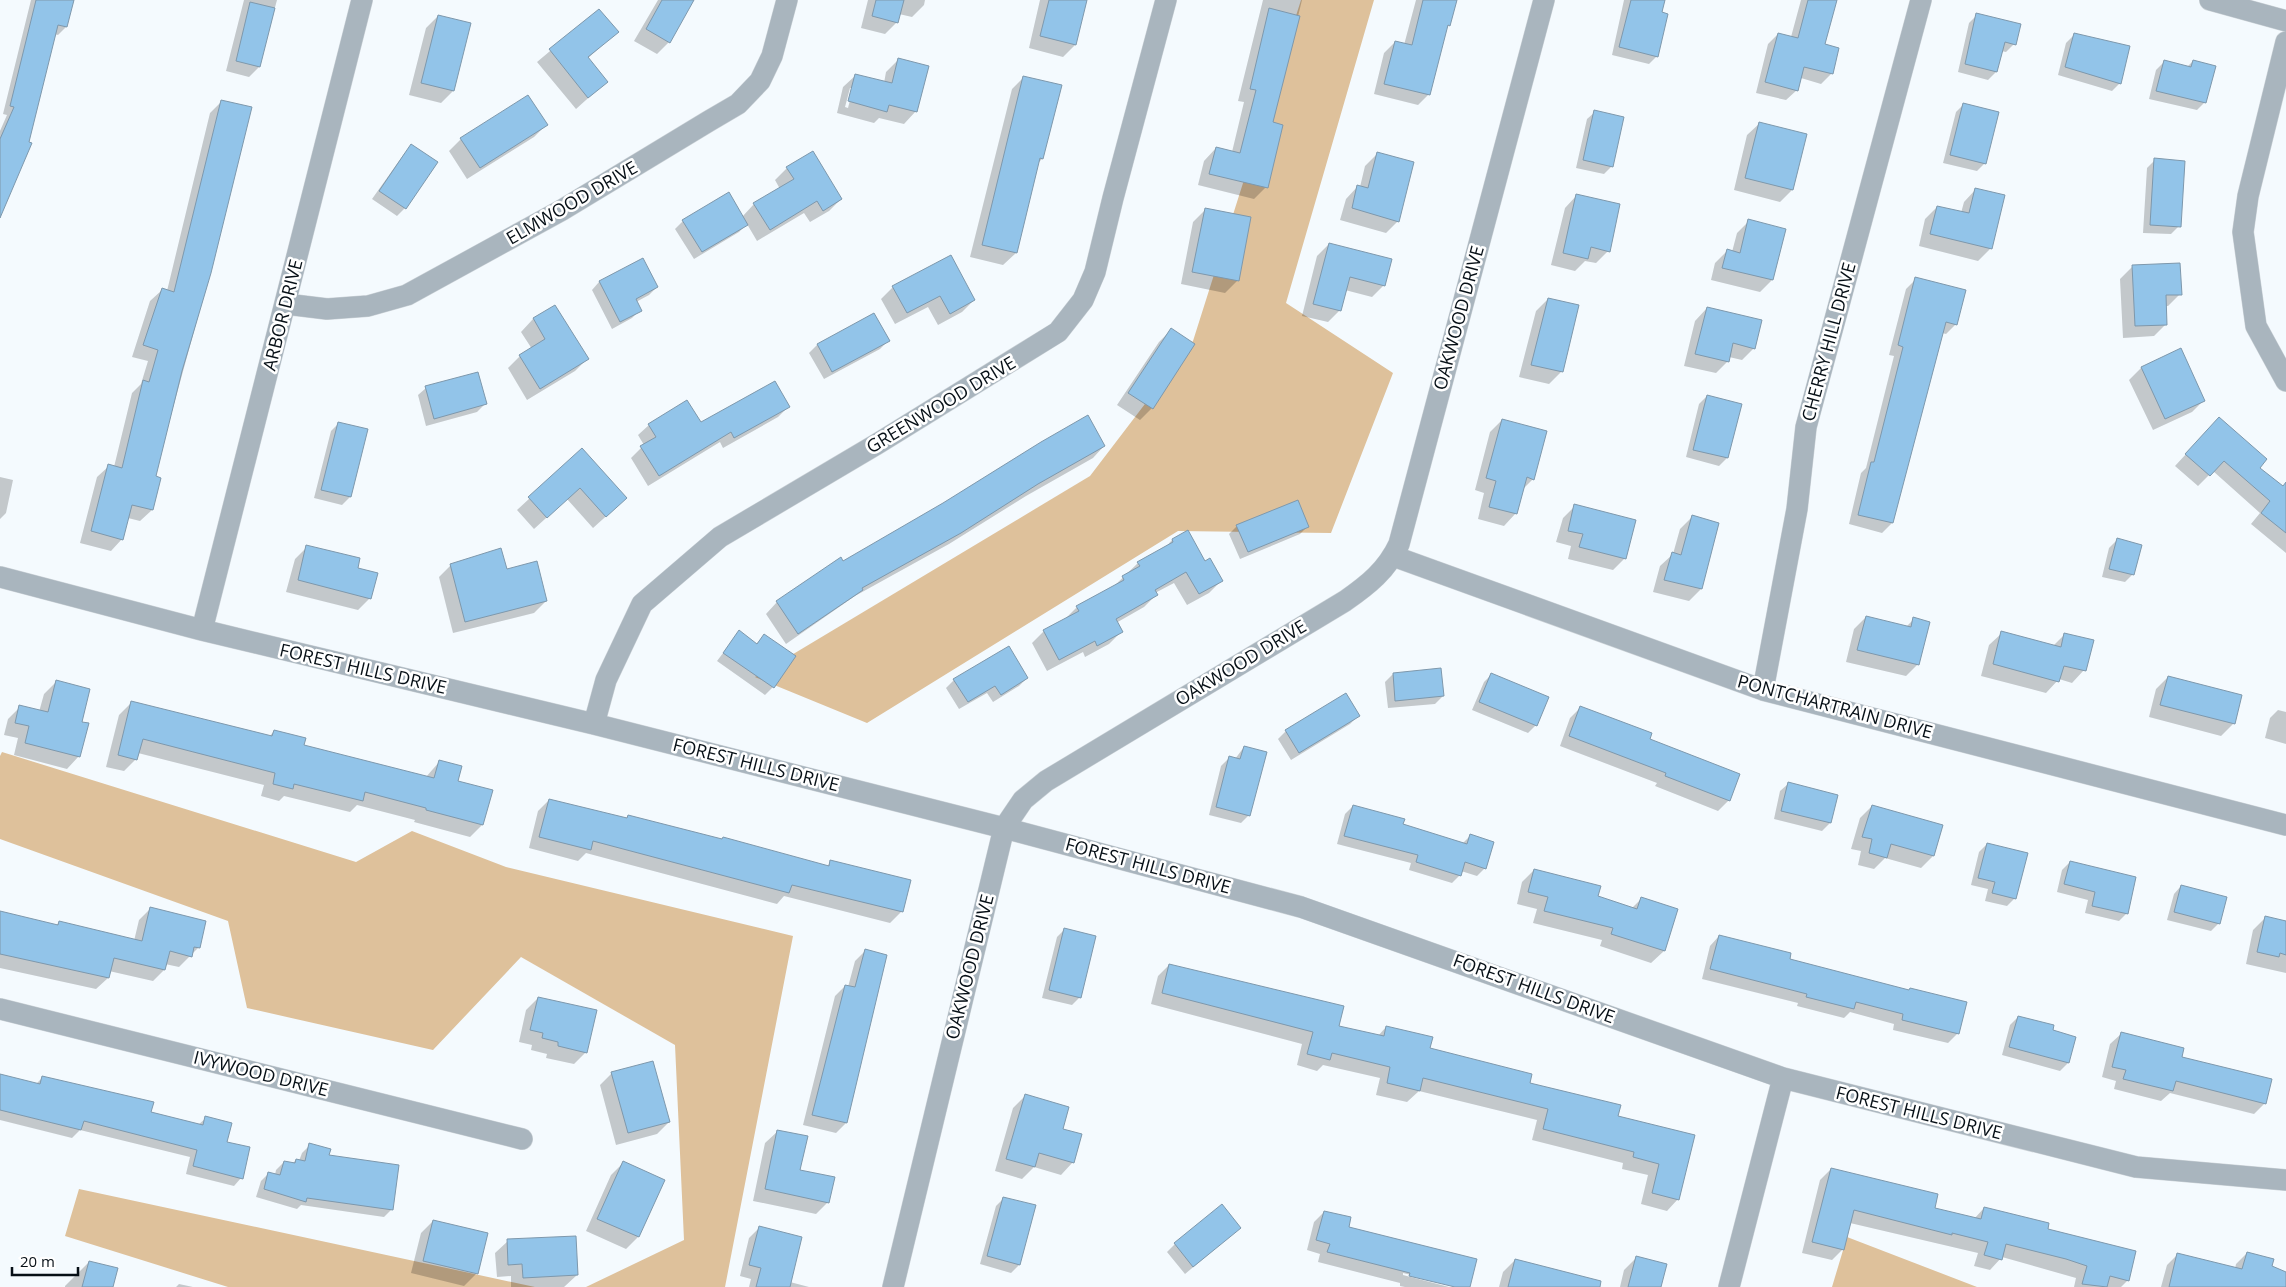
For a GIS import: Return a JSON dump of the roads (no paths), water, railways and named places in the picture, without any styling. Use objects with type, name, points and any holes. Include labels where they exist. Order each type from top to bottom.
[{"type":"street","name":"ARBOR DRIVE","points":[[202,630],[362,0]]},
{"type":"street","name":"ELMWOOD DRIVE","points":[[286,304],[327,309],[368,306],[407,295],[562,210],[710,121],[738,104],[760,81],[772,56],[787,0]]},
{"type":"street","name":"GREENWOOD DRIVE","points":[[594,724],[606,680],[642,604],[713,543],[1058,332],[1083,300],[1096,272],[1113,198],[1166,0]]},
{"type":"street","name":"OAKWOOD DRIVE","points":[[893,1287],[1004,828],[1023,800],[1046,781],[1345,601],[1372,581],[1393,556],[1399,544],[1544,0]]},
{"type":"street","name":"CHERRY HILL DRIVE","points":[[1764,690],[1797,509],[1806,427],[1922,0]]},
{"type":"street","points":[[2210,0],[2286,21]]},
{"type":"street","points":[[2286,42],[2248,196],[2243,232],[2256,326],[2286,380]]},
{"type":"street","name":"PONTCHARTRAIN DRIVE","points":[[1393,556],[1764,690],[2286,825]]},
{"type":"street","name":"FOREST HILLS DRIVE","points":[[0,577],[202,630],[594,724],[1004,828],[1301,907],[1782,1078],[2136,1167],[2286,1180]]},
{"type":"street","name":"IVYWOOD DRIVE","points":[[0,1008],[522,1139]]},
{"type":"street","points":[[1729,1287],[1782,1078]]}]
